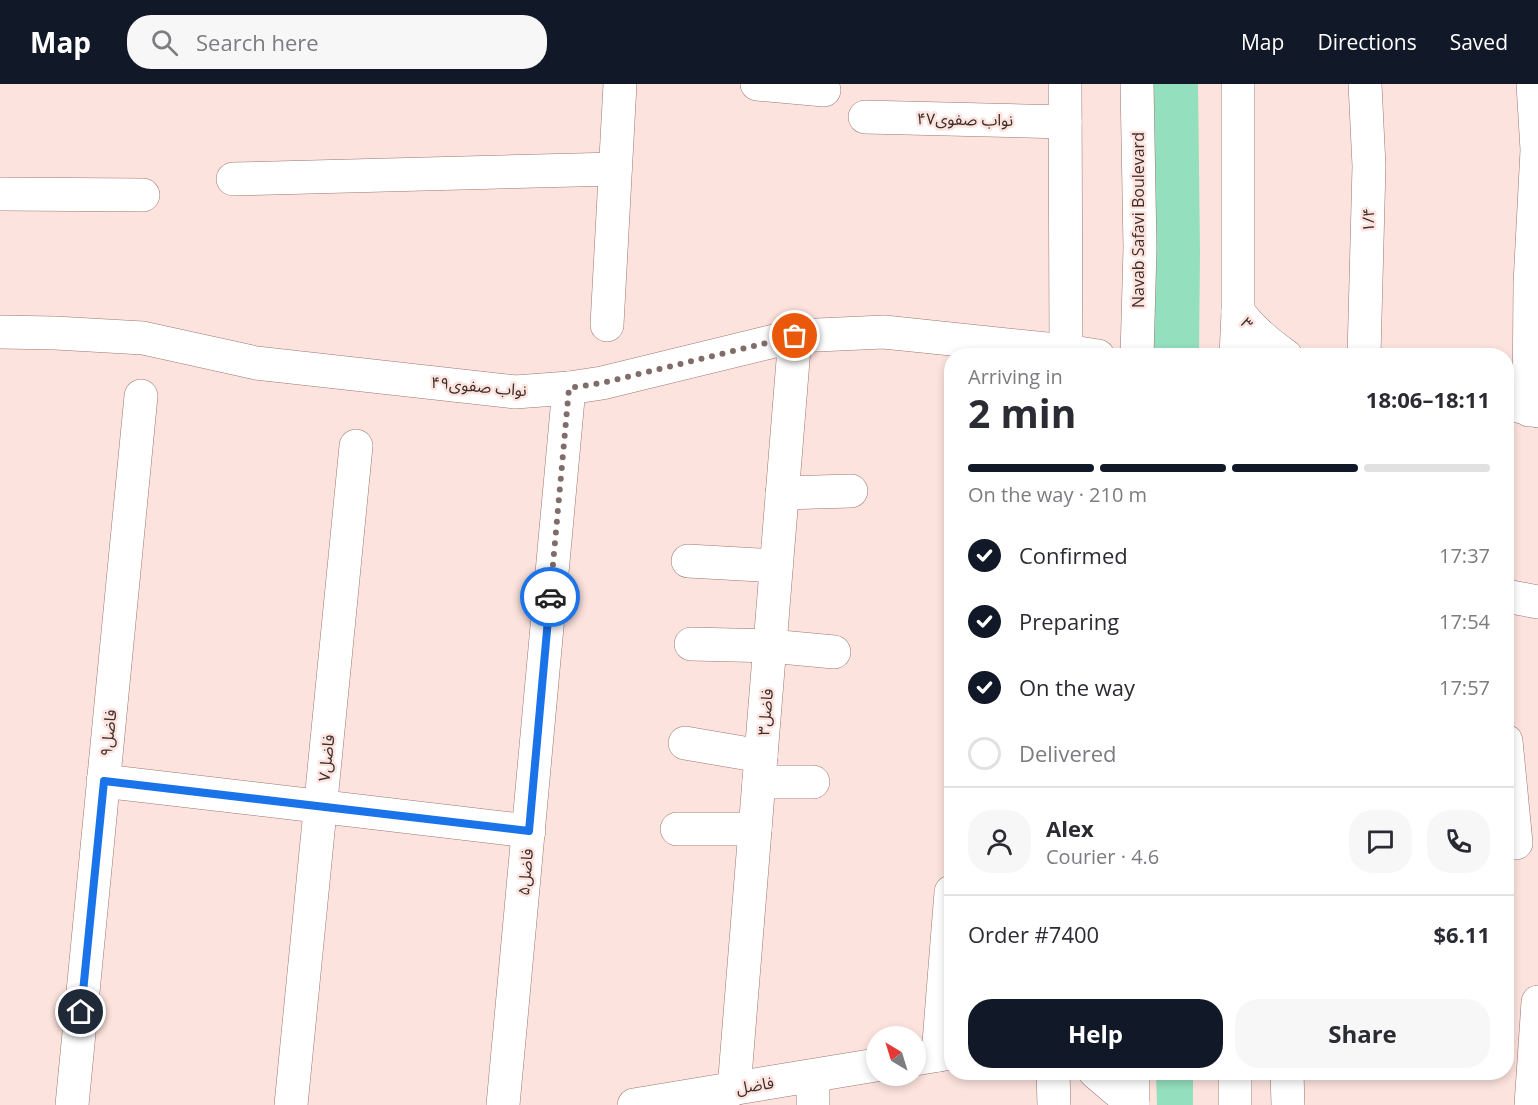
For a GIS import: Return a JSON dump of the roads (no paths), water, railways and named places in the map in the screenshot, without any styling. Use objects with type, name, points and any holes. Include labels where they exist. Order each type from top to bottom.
[{"type":"street","points":[[607,325],[620,84]]},
{"type":"street","points":[[756,84],[824,90]]},
{"type":"street","points":[[1065,84],[1065,122],[1084,348]]},
{"type":"street","name":"Navab Safavi Boulevard","points":[[1137,84],[1140,248],[1137,348]]},
{"type":"street","points":[[1236,348],[1238,84]]},
{"type":"street","name":"۱/۴","points":[[1364,348],[1369,166],[1365,84]]},
{"type":"street","points":[[1524,408],[1537,150],[1533,84]]},
{"type":"street","name":"۴۷نواب صفوی","points":[[865,117],[1065,122]]},
{"type":"street","points":[[232,179],[615,169]]},
{"type":"street","points":[[0,194],[143,195]]},
{"type":"street","name":"۳","points":[[1238,312],[1262,339],[1275,348]]},
{"type":"street","name":"۴۹نواب صفوی","points":[[0,332],[143,338],[256,363],[515,392],[602,383],[795,336],[884,332],[988,348]]},
{"type":"street","name":"۳فاضل","points":[[734,1089],[795,336]]},
{"type":"street","name":"۵فاضل","points":[[503,1105],[569,388]]},
{"type":"street","name":"۹فاضل","points":[[72,1105],[141,396]]},
{"type":"street","name":"۷فاضل","points":[[291,1105],[356,446]]},
{"type":"street","points":[[782,492],[851,491]]},
{"type":"street","points":[[688,561],[776,566]]},
{"type":"street","points":[[1514,598],[1538,602]]},
{"type":"street","points":[[691,644],[770,646],[834,651]]},
{"type":"street","points":[[685,743],[760,769],[813,782]]},
{"type":"street","points":[[104,781],[529,831]]},
{"type":"street","points":[[1514,799],[1520,842]]},
{"type":"street","points":[[677,829],[755,829]]},
{"type":"street","points":[[935,1056],[944,964]]},
{"type":"street","points":[[1531,1105],[1537,1015]]},
{"type":"street","name":"فاضل","points":[[634,1105],[734,1089],[813,1090],[866,1069]]},
{"type":"street","points":[[1053,1080],[1054,1105]]},
{"type":"street","points":[[1104,1080],[1133,1105]]},
{"type":"street","points":[[1133,1080],[1133,1105]]},
{"type":"street","points":[[1287,1080],[1288,1105]]}]
